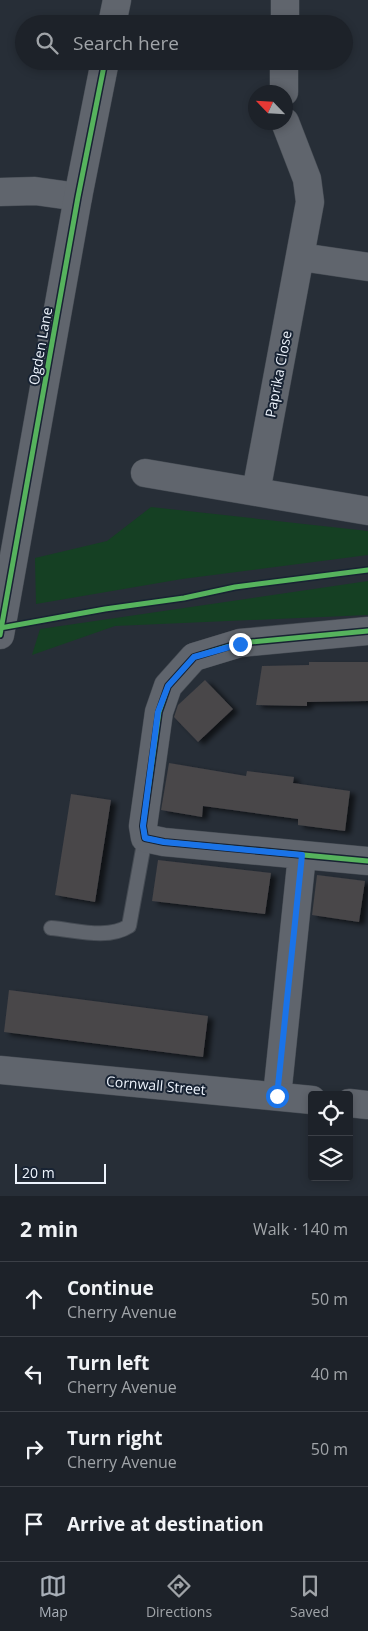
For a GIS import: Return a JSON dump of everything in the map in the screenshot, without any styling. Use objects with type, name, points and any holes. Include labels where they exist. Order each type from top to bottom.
[{"type":"street","points":[[114,15],[117,0]]},
{"type":"street","points":[[285,0],[285,15]]},
{"type":"street","name":"Ogden Lane","points":[[0,635],[78,197],[103,70]]},
{"type":"street","points":[[284,70],[284,85]]},
{"type":"street","name":"Paprika Close","points":[[256,492],[310,202],[307,179],[288,130]]},
{"type":"street","points":[[0,192],[35,191],[78,197]]},
{"type":"street","points":[[301,257],[368,266]]},
{"type":"street","points":[[145,473],[368,511]]},
{"type":"street","points":[[368,631],[240,644],[194,657],[168,686],[158,712],[143,826],[145,838],[164,842],[368,861]]},
{"type":"street","points":[[277,1096],[302,855]]},
{"type":"street","name":"Cornwall Street","points":[[0,1070],[308,1100]]},
{"type":"street","points":[[353,1103],[368,1105]]},
{"type":"lane","points":[[51,928],[110,934],[121,931],[129,926],[145,838]]},
{"type":"green space","points":[[151,507],[368,531],[368,555],[182,579],[36,604],[35,558],[107,541]]},
{"type":"green space","points":[[368,581],[368,615],[115,626],[32,655],[40,629]]},
{"type":"building","points":[[309,662],[368,662],[368,701],[307,702],[307,706],[256,705],[262,666],[309,665]]},
{"type":"building","points":[[205,680],[233,709],[198,742],[174,717],[178,705]]},
{"type":"building","points":[[169,763],[246,776],[247,771],[294,777],[293,783],[350,791],[345,831],[298,825],[298,819],[203,806],[202,817],[161,810]]},
{"type":"building","points":[[71,794],[111,800],[95,902],[55,895]]},
{"type":"building","points":[[158,860],[271,873],[265,914],[152,901]]},
{"type":"building","points":[[317,875],[365,881],[359,922],[312,915]]},
{"type":"building","points":[[9,990],[208,1016],[203,1057],[4,1032]]},
{"type":"cycle path","points":[[0,635],[78,197],[103,70]]},
{"type":"cycle path","points":[[0,628],[105,609],[184,598],[235,587],[368,570]]},
{"type":"cycle path","points":[[368,631],[240,643],[194,657],[168,686],[159,712],[143,826],[145,838],[164,842],[368,861]]},
{"type":"route","points":[[240,644],[194,657],[168,686],[158,712],[143,826],[145,838],[164,842],[302,855],[277,1096]]}]
